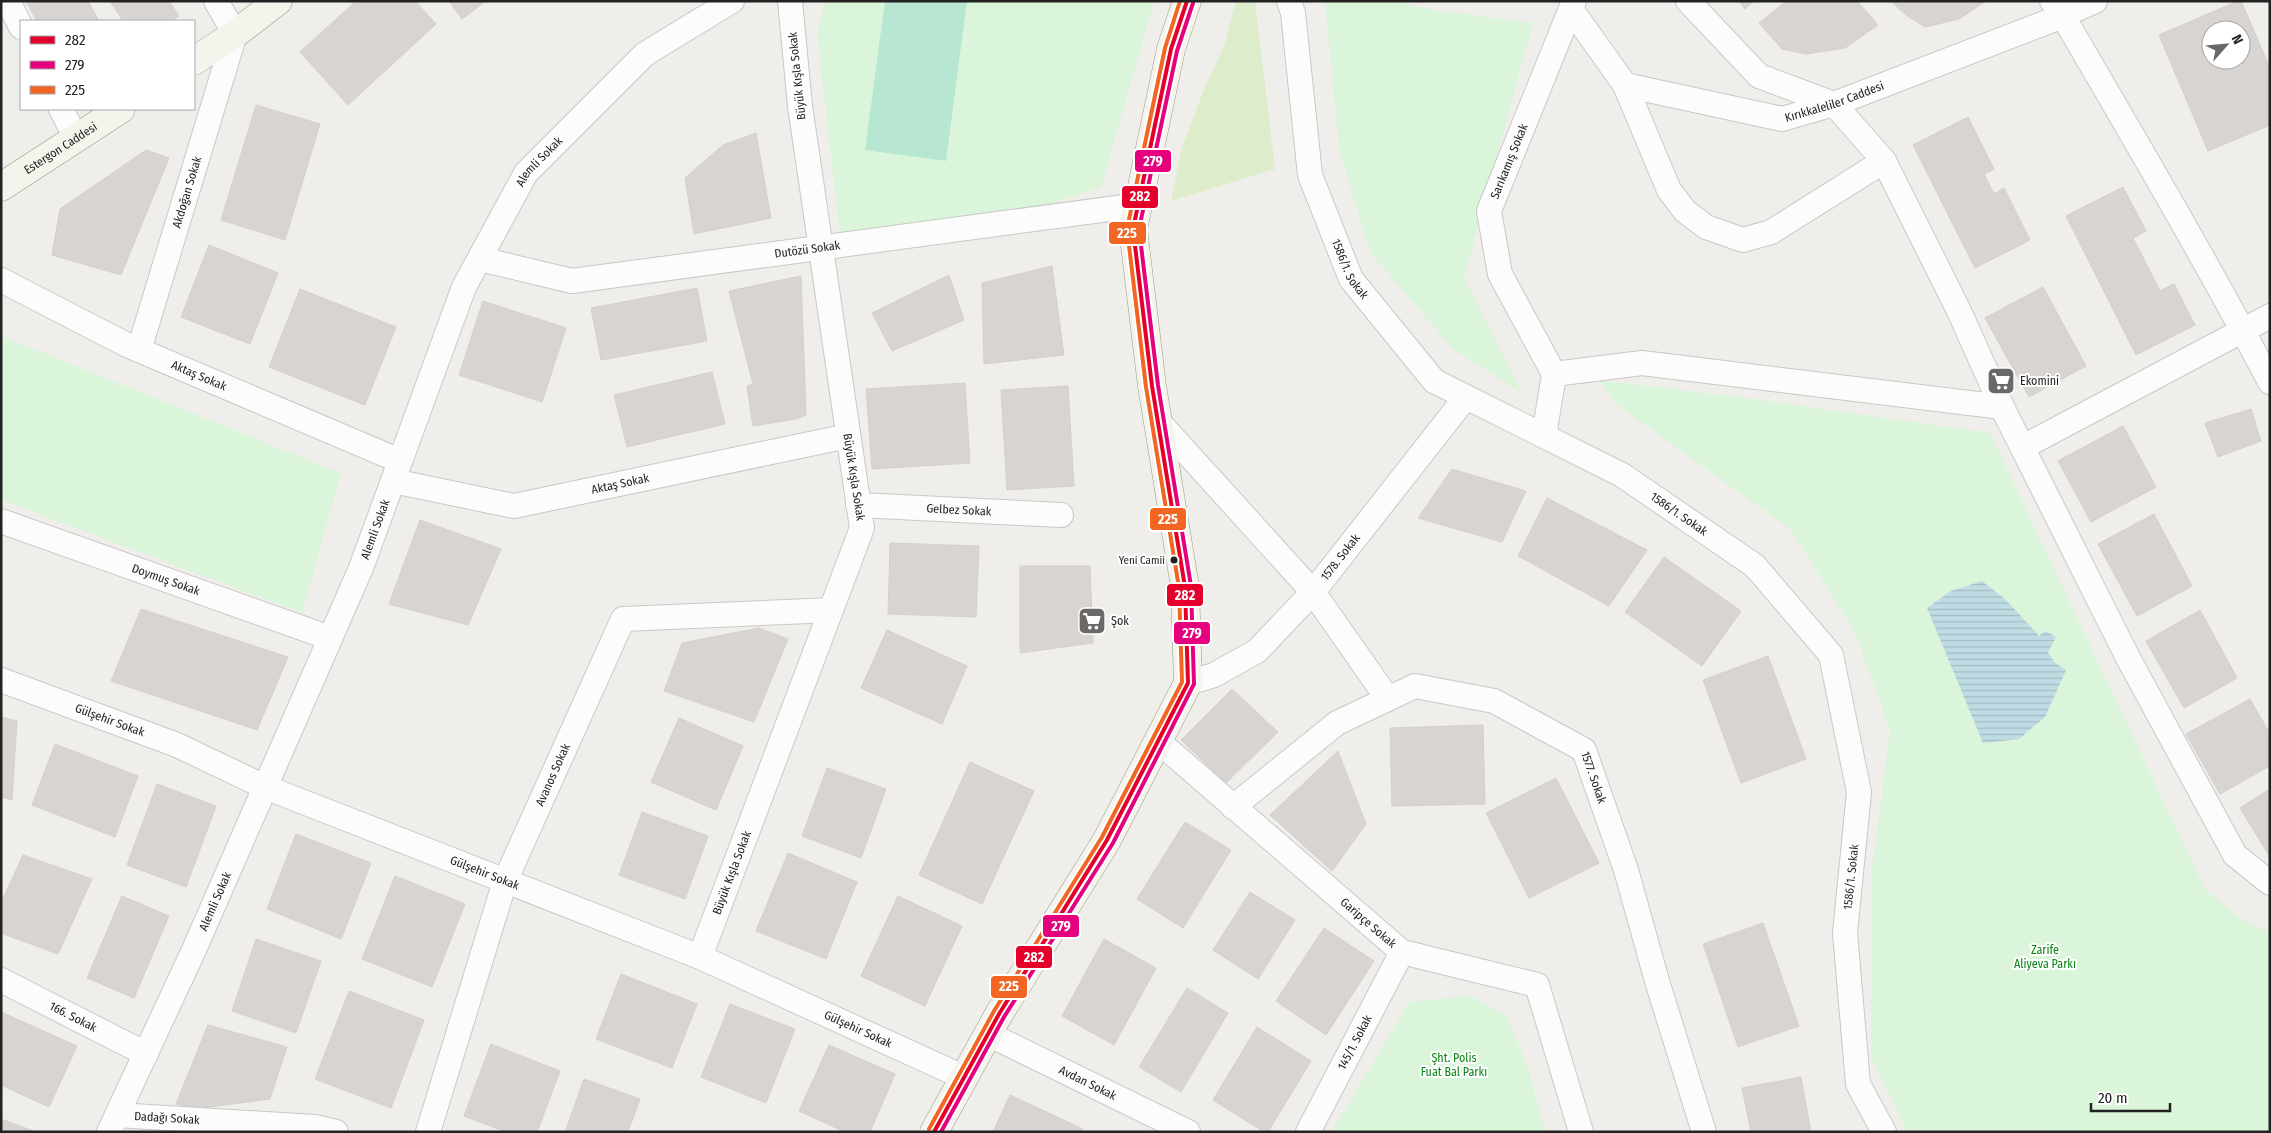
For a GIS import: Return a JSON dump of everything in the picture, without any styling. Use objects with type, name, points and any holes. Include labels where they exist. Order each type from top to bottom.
[{"type":"main road","points":[[195,60],[235,34],[278,1]]},
{"type":"main road","points":[[934,1132],[988,1034],[1107,840],[1188,683],[1185,587],[1158,421],[1133,229],[1171,49],[1187,1]]},
{"type":"main road","name":"Estergon Caddesi","points":[[1,187],[119,110]]},
{"type":"street","points":[[8,1],[20,25]]},
{"type":"street","points":[[216,1],[235,34]]},
{"type":"street","name":"Alemli Sokak","points":[[113,1123],[146,1054],[361,568],[464,287],[526,173],[645,54],[732,1]]},
{"type":"street","name":"Büyük Kışla Sokak","points":[[700,957],[862,528],[800,106],[790,1]]},
{"type":"street","name":"1586/1. Sokak","points":[[1289,1],[1293,13],[1310,175],[1351,279],[1434,381],[1622,475],[1755,566],[1831,655],[1859,792],[1846,933],[1858,1084],[1884,1132]]},
{"type":"street","points":[[1688,1],[1759,76],[1834,104],[1884,161],[1959,311],[2002,407],[2127,656],[2235,855],[2257,875],[2270,883]]},
{"type":"street","name":"Kırıkkaleliler Caddesi","points":[[1625,85],[1782,119],[1834,104],[2058,8],[2095,1]]},
{"type":"street","points":[[1572,5],[1625,85],[1669,190],[1685,211],[1706,227],[1743,240],[1771,232],[1884,161]]},
{"type":"street","name":"Sarıkamış Sokak","points":[[1554,374],[1500,274],[1489,211],[1572,5]]},
{"type":"street","points":[[2058,8],[2242,329],[2270,382]]},
{"type":"street","name":"Akdoğan Sokak","points":[[139,350],[235,34]]},
{"type":"street","points":[[62,110],[76,138]]},
{"type":"street","name":"Dutözü Sokak","points":[[480,259],[572,281],[1139,205]]},
{"type":"street","name":"Aktaş Sokak","points":[[1,280],[139,350],[397,471],[514,506],[848,436]]},
{"type":"street","points":[[2023,446],[2242,329],[2270,316]]},
{"type":"street","points":[[1544,436],[1554,374],[1642,363],[2002,407]]},
{"type":"street","name":"1578. Sokak","points":[[1188,683],[1214,675],[1257,652],[1313,592],[1466,397]]},
{"type":"street","points":[[1158,421],[1313,592],[1388,699]]},
{"type":"street","name":"Gelbez Sokak","points":[[858,505],[1061,515]]},
{"type":"street","name":"Doymuş Sokak","points":[[1,520],[330,638]]},
{"type":"street","name":"Avanos Sokak","points":[[428,1132],[505,881],[623,620],[831,610]]},
{"type":"street","name":"Gülşehir Sokak","points":[[1,680],[177,745],[265,787],[700,957],[963,1077]]},
{"type":"street","name":"1577. Sokak","points":[[1233,807],[1337,723],[1415,686],[1494,701],[1584,750],[1626,870],[1704,1132]]},
{"type":"street","name":"Garipçe Sokak","points":[[1158,741],[1402,952],[1537,985],[1581,1132]]},
{"type":"street","name":"145/1. Sokak","points":[[1308,1132],[1402,952]]},
{"type":"street","name":"166. Sokak","points":[[1,980],[146,1054]]},
{"type":"street","name":"Avdan Sokak","points":[[988,1034],[1188,1132]]},
{"type":"street","name":"Dadağı Sokak","points":[[113,1123],[315,1127],[336,1132]]},
{"type":"green space","points":[[825,1],[1154,1],[1101,187],[1004,220],[840,235],[817,34]]},
{"type":"green space","points":[[885,1],[967,1],[946,161],[865,150]]},
{"type":"green space","points":[[1236,1],[1255,1],[1275,169],[1171,201],[1182,147],[1205,87],[1224,46]]},
{"type":"green space","points":[[1325,1],[1396,1],[1434,10],[1533,23],[1464,278],[1522,393],[1454,350],[1370,252],[1339,149]]},
{"type":"green space","points":[[1,336],[341,473],[302,613],[1,500]]},
{"type":"green space","name":"Zarife Aliyeva Parkı","points":[[1599,380],[1761,400],[1990,433],[2205,889],[2249,925],[2270,931],[2270,1132],[1906,1130],[1871,1057],[1871,876],[1890,732],[1856,634],[1791,530],[1616,404]]},
{"type":"green space","name":"Şht. Polis Fuat Bal Parkı","points":[[1471,996],[1506,1015],[1528,1066],[1545,1132],[1332,1132],[1409,1002]]},
{"type":"water","points":[[1982,581],[2006,600],[2039,636],[2046,631],[2056,637],[2048,652],[2054,662],[2066,670],[2045,717],[2019,739],[1983,743],[1927,608],[1951,591]]},
{"type":"building","points":[[26,1],[88,1],[98,20],[36,20]]},
{"type":"building","points":[[110,1],[169,1],[179,16],[172,20],[122,20]]},
{"type":"building","points":[[356,1],[415,1],[436,24],[348,105],[300,52]]},
{"type":"building","points":[[449,1],[486,1],[462,19]]},
{"type":"building","points":[[1739,1],[1754,1],[1745,9]]},
{"type":"building","points":[[1786,1],[1857,1],[1878,25],[1845,48],[1806,54],[1782,49],[1759,23]]},
{"type":"building","points":[[1891,1],[1986,1],[1959,19],[1925,27],[1906,15]]},
{"type":"building","points":[[2241,1],[2249,20],[2201,20],[2201,70],[2251,70],[2251,24],[2270,68],[2270,125],[2208,151],[2159,35]]},
{"type":"building","points":[[256,105],[320,124],[285,240],[221,220]]},
{"type":"building","points":[[1968,117],[1994,169],[1984,174],[1994,194],[2004,188],[2030,240],[1975,268],[1913,145]]},
{"type":"building","points":[[756,133],[771,218],[694,234],[685,178],[723,145]]},
{"type":"building","points":[[146,150],[169,158],[121,275],[52,255],[60,209]]},
{"type":"building","points":[[2123,187],[2146,231],[2133,238],[2160,291],[2174,284],[2195,325],[2136,355],[2066,216]]},
{"type":"building","points":[[209,245],[278,273],[250,344],[181,317]]},
{"type":"building","points":[[1052,266],[1064,355],[984,364],[982,283]]},
{"type":"building","points":[[949,275],[964,320],[892,351],[872,313]]},
{"type":"building","points":[[801,276],[806,415],[796,419],[753,426],[747,386],[753,384],[729,291]]},
{"type":"building","points":[[2043,287],[2086,366],[2029,397],[1985,318]]},
{"type":"building","points":[[697,288],[707,341],[601,360],[591,308]]},
{"type":"building","points":[[300,289],[396,327],[365,405],[269,367]]},
{"type":"building","points":[[483,301],[566,328],[542,402],[459,375]]},
{"type":"building","points":[[712,372],[725,424],[627,447],[614,395]]},
{"type":"building","points":[[965,383],[970,463],[872,469],[866,389]]},
{"type":"building","points":[[1068,386],[1074,486],[1007,490],[1001,390]]},
{"type":"building","points":[[2251,409],[2261,441],[2218,457],[2205,423]]},
{"type":"building","points":[[2123,426],[2156,487],[2091,522],[2058,461]]},
{"type":"building","points":[[1452,469],[1526,491],[1502,542],[1418,518]]},
{"type":"building","points":[[1547,498],[1647,550],[1609,606],[1518,556]]},
{"type":"building","points":[[2154,514],[2192,586],[2137,616],[2098,544]]},
{"type":"building","points":[[420,520],[501,549],[468,625],[389,604]]},
{"type":"building","points":[[890,543],[979,546],[976,617],[888,614]]},
{"type":"building","points":[[1664,557],[1741,611],[1702,666],[1625,612]]},
{"type":"building","points":[[1020,566],[1090,566],[1093,643],[1020,653]]},
{"type":"building","points":[[141,609],[288,657],[257,730],[111,681]]},
{"type":"building","points":[[2200,610],[2237,678],[2184,708],[2146,641]]},
{"type":"building","points":[[759,628],[788,639],[754,722],[664,691],[682,643]]},
{"type":"building","points":[[887,630],[967,666],[942,724],[861,688]]},
{"type":"building","points":[[1768,656],[1806,759],[1741,783],[1703,680]]},
{"type":"building","points":[[1232,689],[1278,732],[1226,783],[1181,740]]},
{"type":"building","points":[[2250,699],[2270,734],[2270,766],[2220,794],[2186,734]]},
{"type":"building","points":[[1,717],[17,721],[12,800],[1,797]]},
{"type":"building","points":[[679,718],[743,746],[716,810],[651,782]]},
{"type":"building","points":[[1483,725],[1485,804],[1392,806],[1390,728]]},
{"type":"building","points":[[55,744],[138,776],[115,837],[32,805]]},
{"type":"building","points":[[1338,751],[1366,824],[1332,871],[1270,815]]},
{"type":"building","points":[[970,762],[1034,791],[982,904],[919,875]]},
{"type":"building","points":[[827,768],[886,789],[861,858],[802,836]]},
{"type":"building","points":[[1556,778],[1599,863],[1529,898],[1486,813]]},
{"type":"building","points":[[157,784],[216,806],[186,887],[127,865]]},
{"type":"building","points":[[2270,789],[2270,857],[2240,808]]},
{"type":"building","points":[[642,812],[708,836],[685,899],[619,875]]},
{"type":"building","points":[[1185,822],[1231,850],[1183,928],[1137,899]]},
{"type":"building","points":[[296,834],[371,863],[341,939],[267,909]]},
{"type":"building","points":[[788,853],[857,882],[826,959],[756,931]]},
{"type":"building","points":[[23,855],[92,879],[58,954],[1,933],[1,903]]},
{"type":"building","points":[[395,876],[465,904],[432,987],[362,959]]},
{"type":"building","points":[[1250,892],[1295,920],[1258,979],[1213,950]]},
{"type":"building","points":[[122,896],[169,916],[134,998],[87,978]]},
{"type":"building","points":[[898,896],[962,926],[925,1006],[861,976]]},
{"type":"building","points":[[1763,923],[1799,1026],[1738,1047],[1703,944]]},
{"type":"building","points":[[1324,928],[1374,961],[1326,1035],[1276,1001]]},
{"type":"building","points":[[256,939],[321,961],[296,1033],[232,1011]]},
{"type":"building","points":[[1104,939],[1156,968],[1114,1045],[1062,1016]]},
{"type":"building","points":[[621,974],[697,1004],[672,1068],[596,1039]]},
{"type":"building","points":[[1187,988],[1228,1013],[1181,1092],[1139,1067]]},
{"type":"building","points":[[349,991],[424,1020],[391,1108],[315,1079]]},
{"type":"building","points":[[730,1004],[795,1029],[766,1103],[701,1077]]},
{"type":"building","points":[[1,1012],[77,1046],[49,1107],[1,1085]]},
{"type":"building","points":[[208,1025],[287,1047],[270,1099],[196,1109],[176,1104]]},
{"type":"building","points":[[1257,1027],[1311,1061],[1268,1132],[1264,1132],[1213,1100]]},
{"type":"building","points":[[491,1044],[560,1071],[537,1132],[506,1132],[464,1116]]},
{"type":"building","points":[[829,1045],[895,1074],[870,1132],[845,1132],[799,1111]]},
{"type":"building","points":[[1801,1077],[1811,1132],[1751,1132],[1742,1088]]},
{"type":"building","points":[[584,1079],[640,1099],[628,1132],[565,1132]]},
{"type":"building","points":[[1010,1095],[1083,1129],[1082,1132],[993,1132]]},
{"type":"building","points":[[1,1119],[36,1132],[1,1132]]},
{"type":"transit line","name":"225","points":[[929,1129],[994,1011],[1102,837],[1182,682],[1179,588],[1146,387],[1127,229],[1165,48],[1180,1]]},
{"type":"transit line","name":"282","points":[[934,1132],[999,1014],[1107,840],[1188,683],[1185,587],[1152,386],[1133,229],[1171,49],[1187,1]]},
{"type":"transit line","name":"279","points":[[941,1132],[1004,1017],[1113,843],[1194,684],[1191,586],[1158,385],[1139,229],[1177,51],[1193,3]]},
{"type":"place","name":"Ekomini","points":[[2001,381]]},
{"type":"place","name":"Yeni Camii","points":[[1174,560]]},
{"type":"place","name":"Şok","points":[[1092,621]]}]
